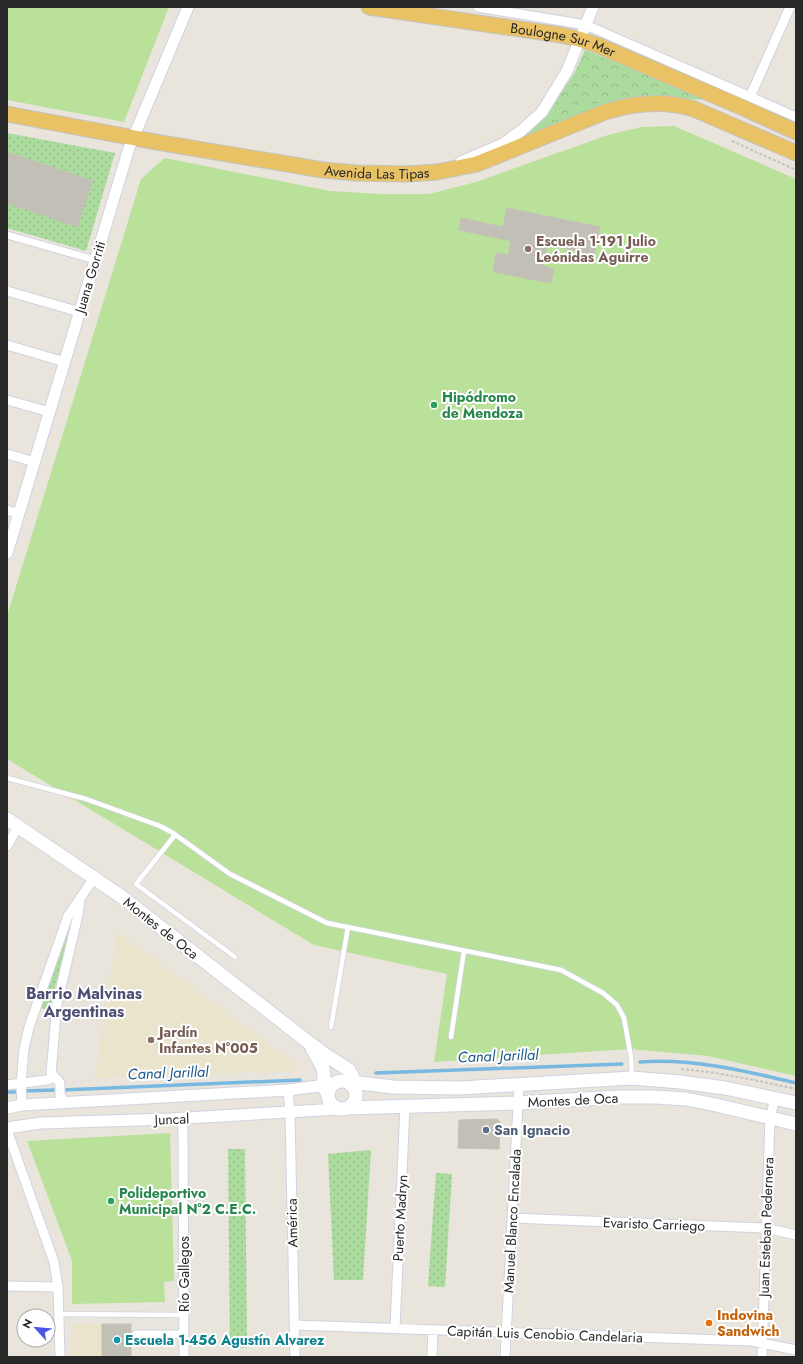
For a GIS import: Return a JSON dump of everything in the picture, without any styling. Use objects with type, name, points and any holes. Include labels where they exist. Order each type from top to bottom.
[{"type":"highway","name":"Boulogne Sur Mer","points":[[369,7],[561,35],[579,39],[748,103]]},
{"type":"highway","name":"Avenida Las Tipas","points":[[7,114],[323,170],[375,174],[407,174],[437,172],[477,164],[605,112],[623,106],[657,103],[681,105],[694,109],[796,153]]},
{"type":"highway","points":[[748,103],[796,132]]},
{"type":"main road","name":"Montes de Oca","points":[[7,819],[122,897],[309,1043],[349,1070],[340,1086]]},
{"type":"main road","name":"Montes de Oca","points":[[309,1043],[323,1068],[324,1076],[340,1086],[460,1088],[632,1078],[725,1088],[796,1103]]},
{"type":"main road","points":[[340,1086],[355,1099],[353,1104],[343,1109],[332,1106],[329,1102],[340,1086]]},
{"type":"main road","name":"Montes de Oca","points":[[343,1109],[518,1103],[618,1097],[655,1097],[693,1100],[796,1124]]},
{"type":"street","name":"Juana Gorriti","points":[[7,553],[133,137],[188,7]]},
{"type":"street","name":"Boulogne Sur Mer","points":[[478,7],[586,25],[748,103],[796,118]]},
{"type":"street","points":[[437,172],[503,144],[521,131],[542,112],[567,71],[593,7]]},
{"type":"street","points":[[748,103],[790,7]]},
{"type":"street","points":[[7,235],[95,260]]},
{"type":"street","points":[[7,291],[80,312]]},
{"type":"street","points":[[7,345],[65,362]]},
{"type":"street","points":[[7,400],[50,412]]},
{"type":"street","points":[[7,454],[35,462]]},
{"type":"street","points":[[7,510],[19,514]]},
{"type":"street","points":[[7,846],[18,827]]},
{"type":"street","points":[[22,1105],[21,1083],[24,1049],[29,1027],[68,916],[94,878]]},
{"type":"street","points":[[65,1103],[60,1095],[60,1083],[51,1073],[57,1004],[78,915],[80,898]]},
{"type":"street","points":[[7,1085],[47,1080],[54,1077]]},
{"type":"street","name":"Manuel Blanco Encalada","points":[[505,1357],[519,1085]]},
{"type":"street","name":"Juncal","points":[[7,1108],[22,1105],[340,1086]]},
{"type":"street","name":"América","points":[[288,1090],[290,1113],[295,1357]]},
{"type":"street","name":"Juan Esteban Pedernera","points":[[762,1357],[770,1118],[775,1098]]},
{"type":"street","name":"Puerto Madryn","points":[[395,1328],[405,1107]]},
{"type":"street","name":"Juncal","points":[[7,1129],[41,1123],[182,1119],[343,1109]]},
{"type":"street","name":"Río Gallegos","points":[[182,1119],[184,1357]]},
{"type":"street","points":[[7,1129],[54,1262],[58,1286],[60,1314],[60,1357]]},
{"type":"street","name":"Evaristo Carriego","points":[[512,1218],[766,1228],[796,1235]]},
{"type":"street","points":[[7,1286],[58,1286]]},
{"type":"street","name":"Capitán Luis Cenobio Candelaria","points":[[294,1325],[751,1341],[796,1350]]},
{"type":"street","points":[[432,1357],[433,1330]]},
{"type":"street","points":[[136,1334],[184,1334]]},
{"type":"lane","points":[[7,778],[86,798],[160,826],[175,834],[230,874],[327,923],[561,970],[604,993],[617,1005],[624,1018],[631,1057],[632,1078]]},
{"type":"lane","points":[[175,834],[136,884],[235,957]]},
{"type":"lane","points":[[331,1027],[348,927]]},
{"type":"lane","points":[[451,1038],[464,951]]},
{"type":"lane","points":[[60,1314],[184,1315]]},
{"type":"path","points":[[726,138],[796,170]]},
{"type":"shaded area","points":[[117,932],[297,1065],[294,1071],[95,1078]]},
{"type":"shaded area","points":[[71,1324],[131,1324],[131,1357],[71,1357]]},
{"type":"green space","points":[[7,7],[169,7],[124,122],[7,100]]},
{"type":"green space","points":[[585,50],[713,100],[662,98],[519,140],[544,116],[574,74]]},
{"type":"green space","name":"Hipódromo de Mendoza","points":[[674,126],[796,179],[796,1076],[708,1056],[630,1049],[434,1062],[447,974],[314,945],[7,759],[7,616],[141,179],[165,158],[330,191],[381,194],[429,194],[476,182],[608,135],[642,127]]},
{"type":"green space","points":[[7,133],[115,153],[86,251],[7,228]]},
{"type":"green space","points":[[70,927],[49,1011],[41,1008]]},
{"type":"green space","name":"Polideportivo Municipal N°2 C.E.C.","points":[[170,1133],[174,1281],[164,1282],[165,1302],[72,1304],[72,1261],[27,1141]]},
{"type":"green space","points":[[228,1149],[245,1149],[247,1348],[230,1348]]},
{"type":"green space","points":[[371,1150],[363,1280],[334,1280],[328,1154]]},
{"type":"green space","points":[[436,1173],[452,1174],[445,1287],[428,1286]]},
{"type":"building","points":[[7,152],[93,181],[77,227],[7,203]]},
{"type":"building","name":"Escuela 1-191 Julio Leónidas Aguirre","points":[[507,208],[600,227],[594,255],[547,245],[543,266],[554,269],[551,283],[493,272],[496,253],[508,255],[511,241],[459,230],[461,218],[503,227]]},
{"type":"building","points":[[497,1119],[500,1122],[499,1149],[458,1148],[459,1120]]},
{"type":"building","name":"Escuela 1-456 Agustín Alvarez","points":[[102,1324],[131,1324],[131,1357],[102,1357]]},
{"type":"waterway","name":"Canal Jarillal","points":[[640,1062],[660,1061],[719,1066],[796,1083]]},
{"type":"waterway","name":"Canal Jarillal","points":[[376,1073],[622,1064]]},
{"type":"waterway","name":"Canal Jarillal","points":[[62,1090],[300,1080]]},
{"type":"waterway","points":[[23,1091],[55,1090]]},
{"type":"waterway","name":"Canal Jarillal","points":[[7,1092],[15,1092]]},
{"type":"place","name":"Escuela 1-191 Julio Leónidas Aguirre","points":[[528,249]]},
{"type":"place","name":"Hipódromo de Mendoza","points":[[434,405]]},
{"type":"place","name":"Jardín Infantes N°005","points":[[151,1040]]},
{"type":"place","name":"San Ignacio","points":[[486,1130]]},
{"type":"place","name":"Polideportivo Municipal N°2 C.E.C.","points":[[111,1201]]},
{"type":"place","name":"Indovina Sandwich","points":[[709,1323]]},
{"type":"place","name":"Escuela 1-456 Agustín Alvarez","points":[[117,1340]]},
{"type":"district","name":"Barrio Malvinas Argentinas","points":[[84,1002]]}]
